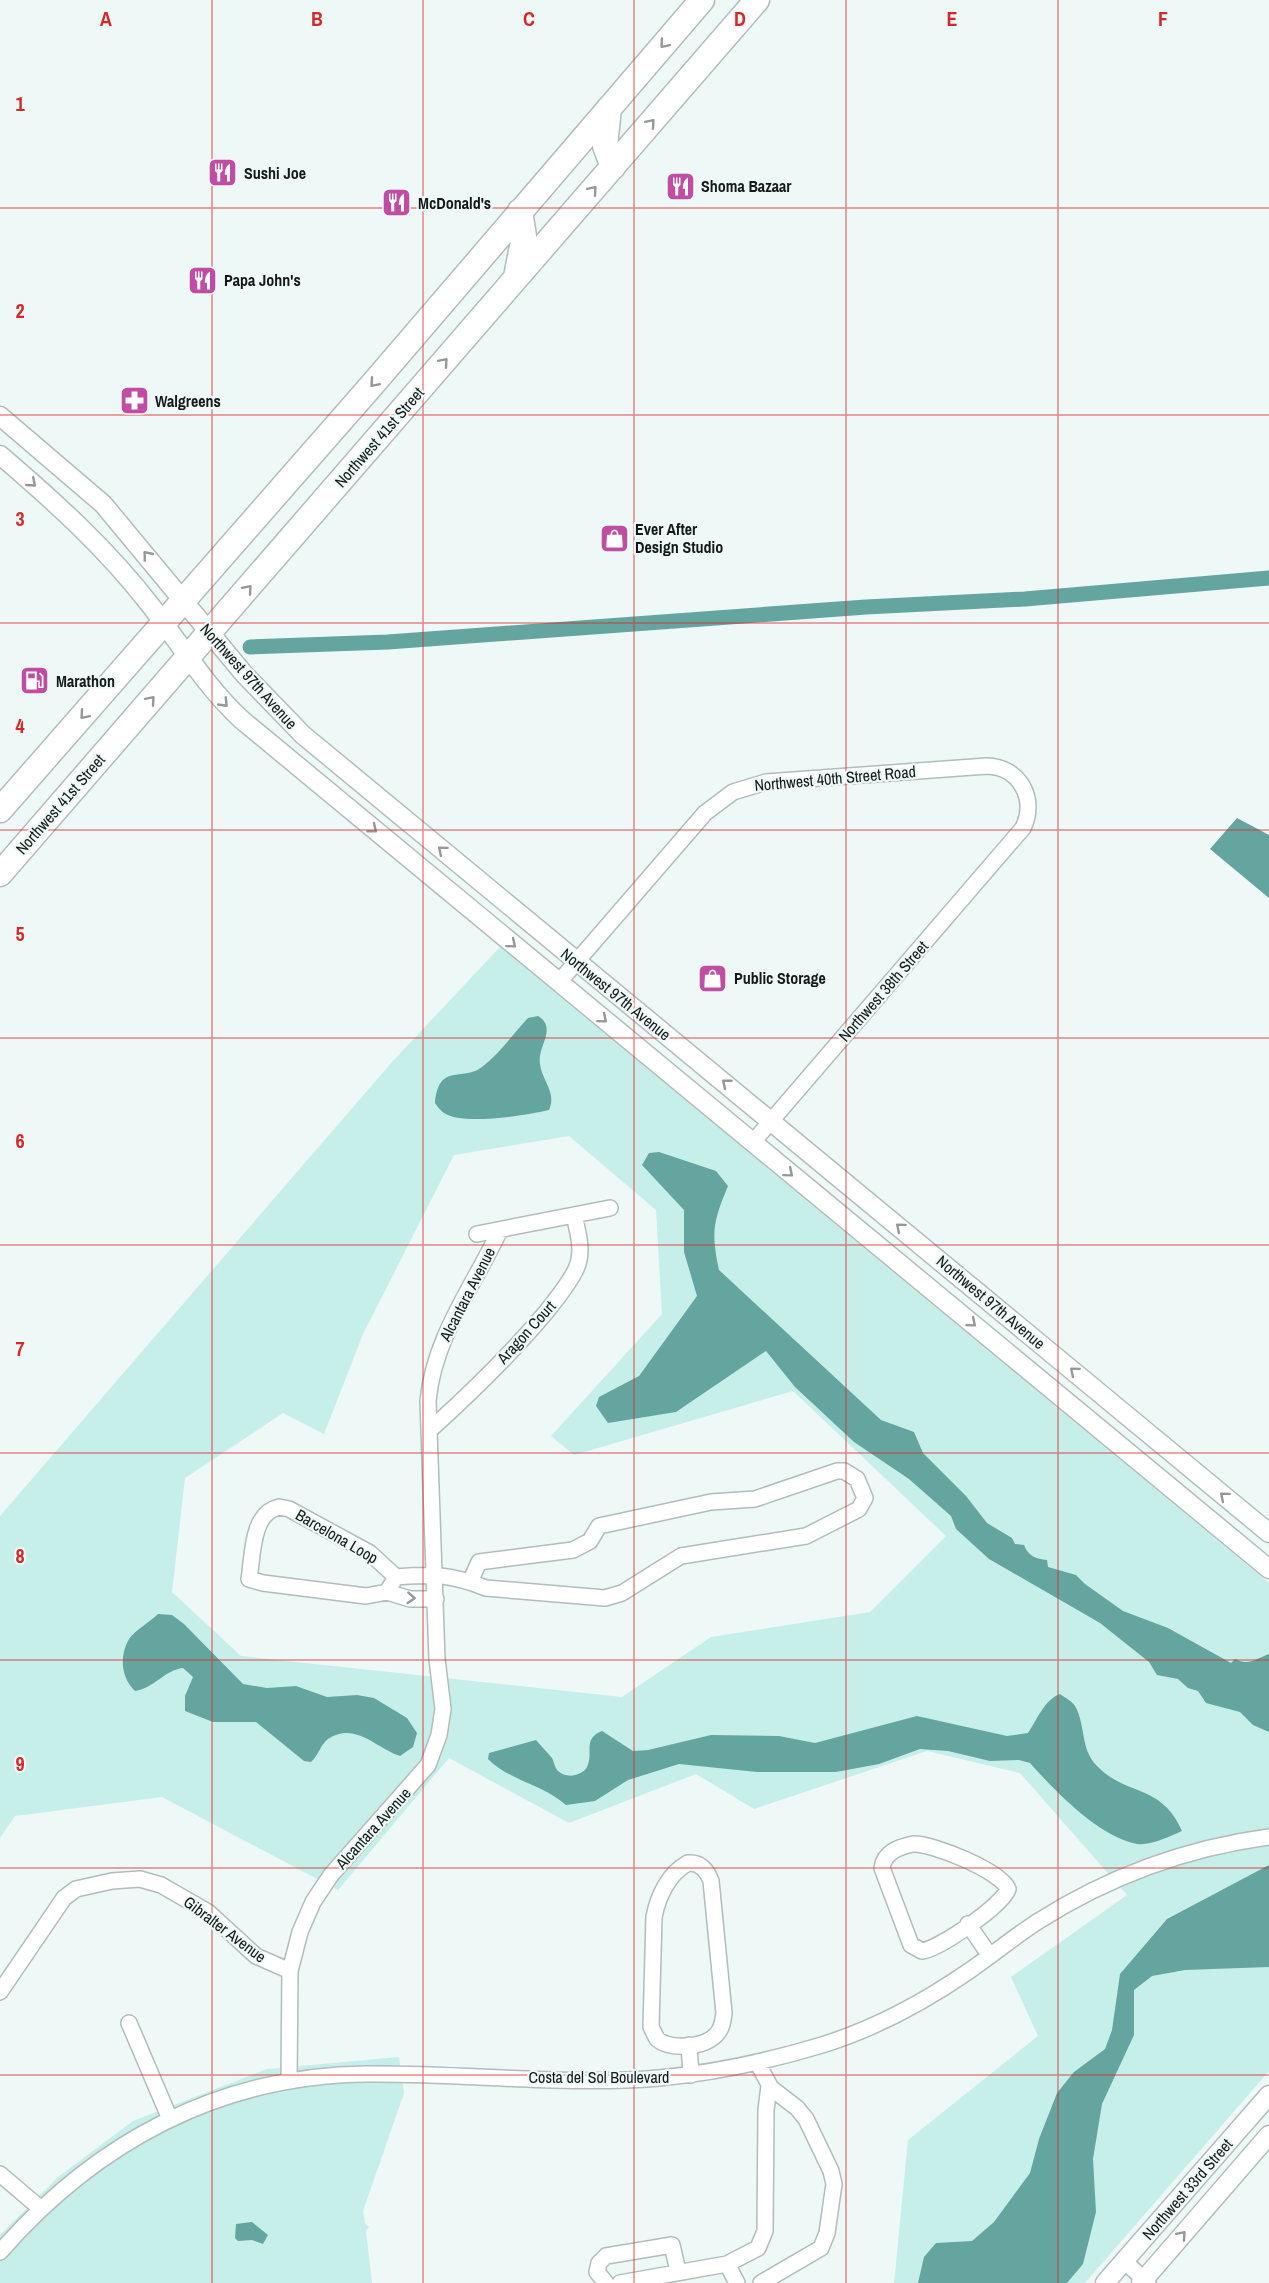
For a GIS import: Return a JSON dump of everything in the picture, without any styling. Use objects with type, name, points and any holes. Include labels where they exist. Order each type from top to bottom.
[{"type":"main road","points":[[0,810],[453,291],[702,0]]},
{"type":"main road","name":"Northwest 41st Street","points":[[0,874],[757,0]]},
{"type":"main road","points":[[609,108],[605,146],[613,167]]},
{"type":"main road","points":[[520,211],[539,219],[574,212]]},
{"type":"main road","points":[[516,279],[524,236],[520,211]]},
{"type":"main road","points":[[453,291],[482,318]]},
{"type":"street","name":"Northwest 97th Avenue","points":[[0,416],[103,504],[209,633],[293,727],[1265,1530]]},
{"type":"street","name":"Northwest 97th Avenue","points":[[0,455],[104,548],[213,691],[242,720],[1269,1569]]},
{"type":"street","name":"Northwest 40th Street Road","points":[[559,982],[705,813],[725,796],[753,784],[997,767],[1015,776],[1024,786],[1029,800],[1027,821],[1014,840]]},
{"type":"street","name":"Northwest 38th Street","points":[[753,1142],[1014,840]]},
{"type":"street","points":[[477,1234],[610,1208]]},
{"type":"street","name":"Aragon Court","points":[[431,1429],[522,1340],[565,1287],[576,1269],[580,1255],[580,1240],[574,1215]]},
{"type":"street","name":"Alcantara Avenue","points":[[289,2081],[290,1971],[300,1932],[322,1887],[423,1772],[439,1735],[443,1708],[437,1659],[429,1392],[439,1348],[500,1230]]},
{"type":"street","points":[[927,1286],[945,1264]]},
{"type":"street","points":[[387,1592],[396,1577],[435,1574],[471,1582],[486,1588],[605,1598],[622,1593],[681,1556],[806,1536],[859,1509],[865,1498],[862,1488],[852,1474],[844,1471],[829,1472],[755,1499],[711,1502],[599,1526],[590,1541],[573,1550],[479,1562],[471,1582]]},
{"type":"street","name":"Barcelona Loop","points":[[396,1577],[370,1552],[288,1509],[279,1507],[264,1514],[258,1526],[249,1579],[263,1584],[366,1596],[387,1592],[410,1599],[436,1599]]},
{"type":"street","points":[[1244,1548],[1265,1530]]},
{"type":"street","name":"Costa del Sol Boulevard","points":[[0,2252],[40,2208],[97,2162],[170,2119],[226,2097],[289,2081],[367,2074],[627,2079],[691,2075],[757,2062],[854,2035],[929,1997],[1046,1917],[1114,1880],[1192,1852],[1269,1837]]},
{"type":"street","points":[[929,1844],[1002,1880],[1008,1889],[1002,1900],[968,1924],[927,1950],[914,1948],[883,1874],[882,1864],[887,1856],[906,1845],[929,1844]]},
{"type":"street","points":[[688,1863],[694,1863],[708,1873],[711,1881],[724,2013],[722,2026],[714,2037],[689,2045],[665,2044],[653,2033],[653,1928],[656,1908],[674,1872],[688,1863]]},
{"type":"street","name":"Gibralter Avenue","points":[[0,1992],[64,1898],[76,1889],[122,1880],[148,1880],[171,1889],[208,1912],[256,1956],[290,1971]]},
{"type":"street","points":[[968,1924],[990,1956]]},
{"type":"street","points":[[129,2023],[170,2119]]},
{"type":"street","points":[[689,2045],[691,2075]]},
{"type":"street","points":[[757,2062],[769,2086],[797,2108],[806,2119],[831,2171],[834,2184],[827,2233],[821,2248],[761,2283]]},
{"type":"street","points":[[620,2283],[727,2264],[754,2251],[764,2237],[766,2110],[769,2086]]},
{"type":"street","name":"Northwest 33rd Street","points":[[1105,2283],[1269,2095]]},
{"type":"street","name":"Northwest 33rd Street","points":[[1144,2282],[1269,2135]]},
{"type":"street","points":[[1,2176],[40,2208]]},
{"type":"street","points":[[606,2283],[597,2272],[599,2263],[606,2256],[625,2252],[672,2245],[678,2271]]},
{"type":"street","points":[[1124,2262],[1144,2282]]},
{"type":"street","points":[[727,2264],[737,2283]]},
{"type":"shaded area","points":[[1237,818],[1269,835],[1269,898],[1210,849]]},
{"type":"shaded area","points":[[500,947],[1269,1583],[1269,2071],[1085,2283],[894,2283],[908,2140],[1038,2036],[1011,1977],[1127,1895],[1020,1773],[927,1751],[754,1809],[696,1774],[569,1823],[449,1758],[338,1890],[162,1797],[15,1816],[0,1838],[0,1516],[392,1062]],"holes":[[[569,1136],[656,1210],[662,1314],[551,1436],[574,1455],[793,1391],[946,1536],[870,1612],[711,1637],[622,1697],[241,1656],[172,1592],[185,1478],[283,1413],[324,1434],[363,1334],[454,1155]]]},
{"type":"shaded area","points":[[538,1016],[544,1021],[547,1032],[541,1051],[540,1064],[550,1092],[549,1110],[511,1117],[465,1119],[453,1117],[440,1110],[435,1103],[441,1082],[452,1075],[467,1073],[482,1067],[528,1018]]},
{"type":"shaded area","points":[[659,1152],[716,1171],[728,1186],[716,1218],[714,1236],[719,1270],[881,1420],[914,1432],[923,1453],[966,1496],[987,1523],[1012,1538],[1015,1544],[1024,1545],[1033,1556],[1047,1560],[1048,1567],[1076,1575],[1123,1611],[1168,1628],[1231,1663],[1235,1659],[1248,1662],[1269,1654],[1269,1732],[1253,1725],[1240,1712],[1206,1703],[1198,1691],[1188,1688],[1178,1679],[1157,1675],[1149,1662],[1100,1623],[989,1559],[956,1529],[951,1516],[909,1479],[854,1442],[795,1387],[766,1351],[676,1412],[608,1423],[596,1406],[599,1397],[639,1376],[697,1296],[684,1252],[684,1210],[642,1165],[649,1153]]},
{"type":"shaded area","points":[[158,1614],[172,1615],[184,1624],[243,1684],[267,1688],[296,1686],[327,1697],[357,1695],[374,1698],[407,1718],[417,1733],[413,1747],[400,1756],[366,1738],[347,1733],[338,1734],[325,1741],[311,1762],[304,1761],[256,1722],[213,1722],[185,1711],[185,1696],[193,1677],[183,1668],[135,1691],[124,1673],[124,1652],[129,1639]]},
{"type":"shaded area","points":[[1060,1694],[1075,1706],[1081,1721],[1085,1745],[1097,1766],[1108,1776],[1143,1792],[1164,1805],[1174,1816],[1182,1831],[1148,1844],[1123,1840],[1093,1823],[1030,1763],[1019,1760],[990,1761],[948,1751],[920,1749],[879,1764],[836,1772],[757,1772],[679,1764],[628,1780],[595,1801],[566,1805],[547,1792],[506,1773],[488,1759],[489,1753],[536,1740],[552,1758],[558,1771],[565,1775],[574,1775],[581,1773],[587,1767],[590,1742],[596,1734],[602,1731],[633,1751],[648,1750],[711,1735],[779,1736],[815,1743],[917,1716],[1007,1736],[1028,1733],[1045,1706]]},
{"type":"shaded area","points":[[1269,1865],[1269,1967],[1185,1970],[1152,1976],[1134,1990],[1134,2035],[1102,2104],[1093,2159],[1096,2212],[1083,2264],[1067,2283],[918,2283],[924,2257],[936,2243],[972,2241],[994,2222],[1030,2173],[1039,2139],[1057,2093],[1074,2072],[1105,2049],[1112,2030],[1120,1974],[1167,1919]]},
{"type":"shaded area","points":[[399,2057],[404,2093],[363,2211],[365,2223],[369,2227],[366,2231],[372,2283],[0,2283],[0,2235],[58,2177],[133,2121],[267,2069]]},
{"type":"shaded area","points":[[252,2222],[268,2235],[263,2244],[252,2240],[238,2241],[235,2238],[236,2224]]},
{"type":"waterway","points":[[250,647],[388,642],[866,607],[1025,599],[1269,578]]},
{"type":"place","name":"Sushi Joe","points":[[223,173]]},
{"type":"place","name":"Shoma Bazaar","points":[[680,186]]},
{"type":"place","name":"McDonald's","points":[[397,203]]},
{"type":"place","name":"Papa John's","points":[[203,280]]},
{"type":"place","name":"Walgreens","points":[[134,401]]},
{"type":"place","name":"Ever After Design Studio","points":[[614,538]]},
{"type":"place","name":"Marathon","points":[[35,681]]},
{"type":"place","name":"Public Storage","points":[[713,978]]}]
